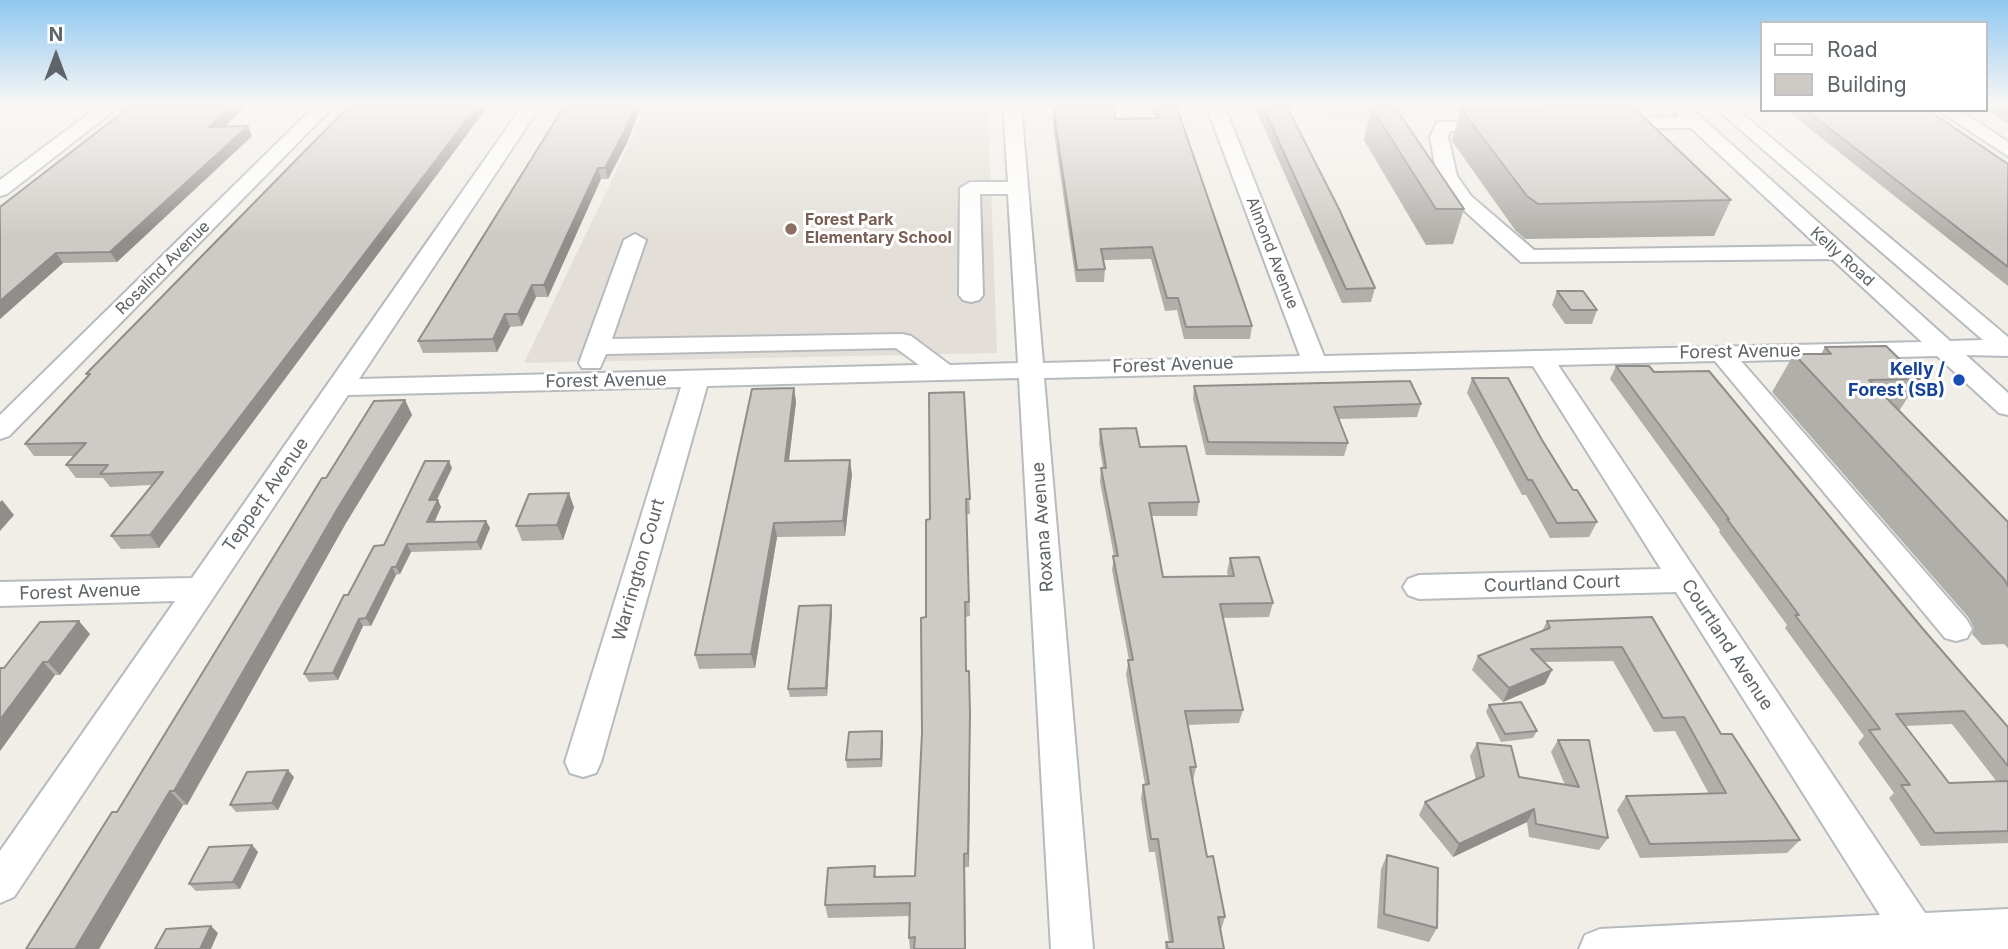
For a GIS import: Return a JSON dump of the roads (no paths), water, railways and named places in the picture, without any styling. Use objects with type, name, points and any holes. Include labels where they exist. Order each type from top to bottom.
[{"type":"street","points":[[0,190],[54,149]]},
{"type":"street","name":"Rosalind Avenue","points":[[0,430],[282,149]]},
{"type":"street","name":"Teppert Avenue","points":[[0,884],[502,149]]},
{"type":"street","name":"Roxana Avenue","points":[[1015,149],[1072,949]]},
{"type":"street","name":"Almond Avenue","points":[[1231,149],[1314,361]]},
{"type":"street","points":[[1442,149],[1447,176],[1464,200],[1530,257],[1837,252]]},
{"type":"street","name":"Kelly Road","points":[[1726,149],[2008,407]]},
{"type":"street","points":[[1773,149],[2006,348]]},
{"type":"street","points":[[971,295],[970,188],[1018,188]]},
{"type":"street","points":[[584,382],[635,240]]},
{"type":"street","points":[[597,347],[902,341],[944,372]]},
{"type":"street","name":"Forest Avenue","points":[[341,387],[1314,361],[1942,347],[2006,348]]},
{"type":"street","points":[[1720,352],[1956,629]]},
{"type":"street","name":"Courtland Avenue","points":[[1540,357],[1914,933]]},
{"type":"street","name":"Warrington Court","points":[[583,762],[696,379]]},
{"type":"street","name":"Courtland Court","points":[[1419,587],[1685,580]]},
{"type":"street","name":"Forest Avenue","points":[[0,594],[202,589]]},
{"type":"street","points":[[1600,949],[2008,929]]},
{"type":"place","name":"Forest Park Elementary School","points":[[791,229]]},
{"type":"place","name":"Kelly / Forest (SB)","points":[[1959,380]]}]
